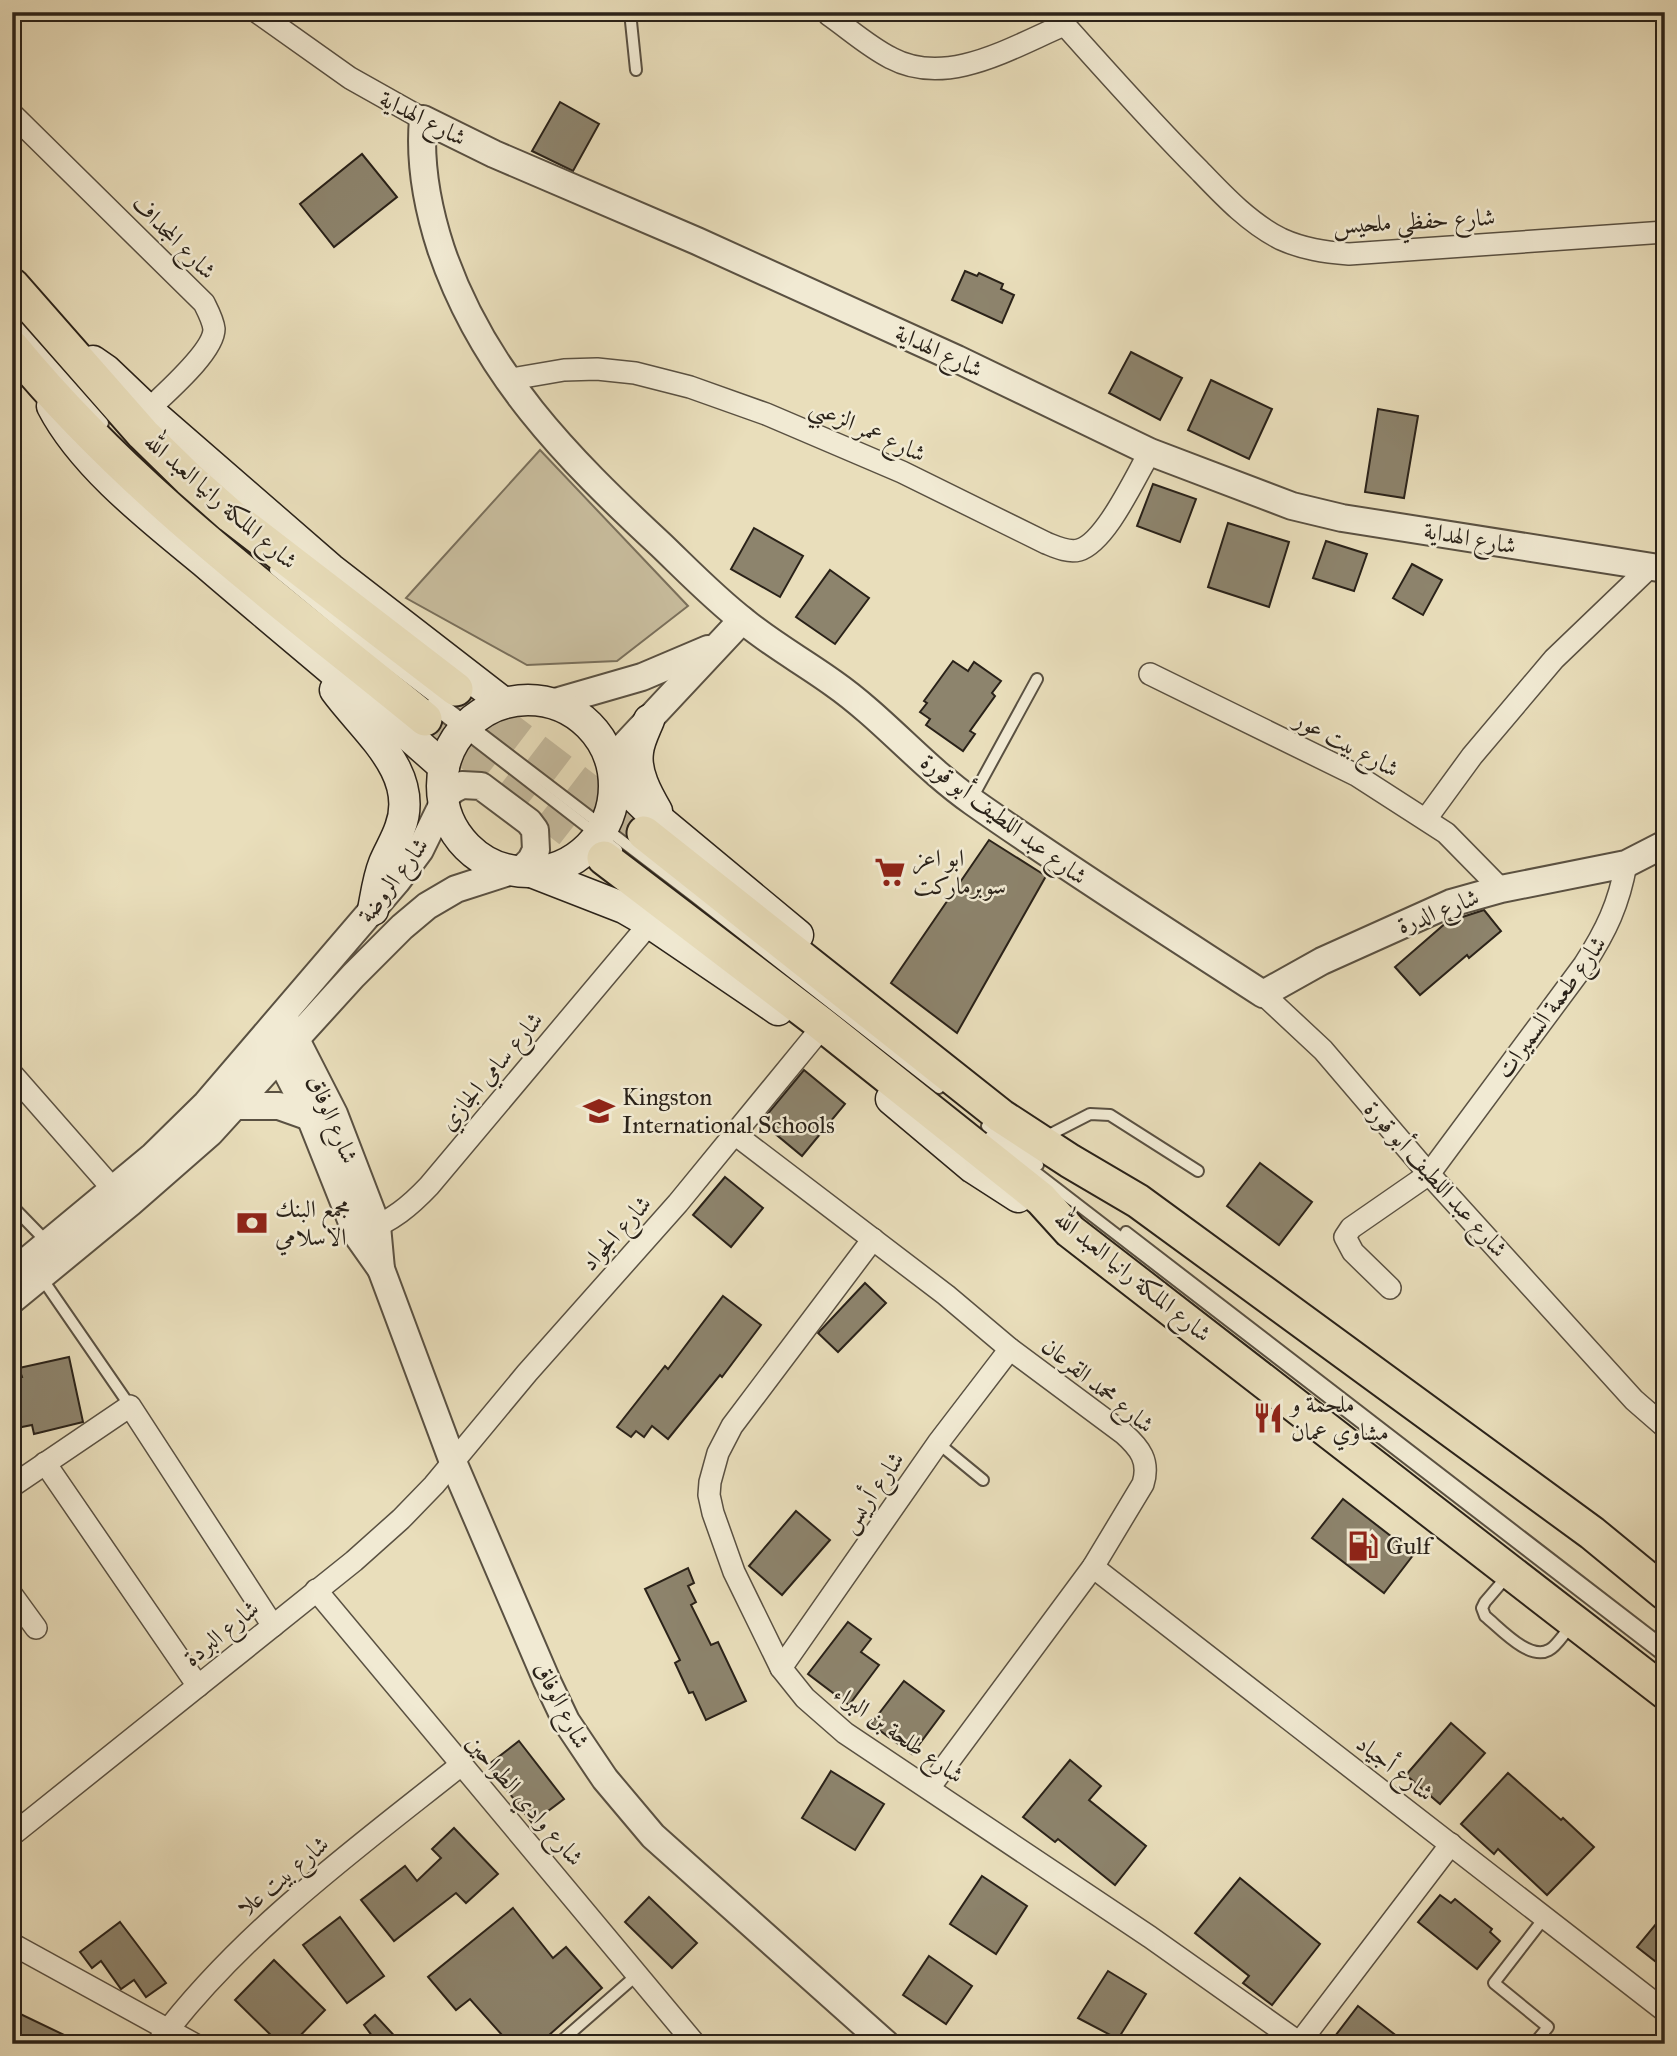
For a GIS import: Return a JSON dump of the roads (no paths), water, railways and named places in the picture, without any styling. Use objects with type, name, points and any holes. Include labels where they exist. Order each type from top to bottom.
[{"type":"main road","name":"شارع الملكة رانيا العبد الله","points":[[12,285],[143,434],[189,479],[231,516],[456,689]]},
{"type":"main road","name":"شارع الملكة رانيا العبد الله","points":[[12,347],[36,377],[121,464],[213,547],[425,719]]},
{"type":"main road","points":[[68,350],[106,370],[148,410],[331,569],[504,703]]},
{"type":"main road","points":[[36,377],[59,420],[77,445],[133,502],[444,767]]},
{"type":"main road","points":[[312,654],[350,711],[391,760],[401,777],[405,792],[401,827],[380,875],[373,910]]},
{"type":"main road","points":[[522,871],[555,867],[568,862],[602,840],[614,794],[612,769],[599,737],[590,725],[566,708],[528,700],[504,703],[491,708],[465,727],[448,754],[444,767],[444,803],[452,826],[466,845],[489,862],[522,871],[624,908],[650,923],[732,977],[814,1037],[973,1168],[1070,1231]]},
{"type":"main road","points":[[649,720],[638,752],[638,765],[649,797],[655,829],[1138,1201],[1592,1532],[1665,1593]]},
{"type":"main road","points":[[612,769],[650,812],[655,829],[1001,1116],[1138,1201]]},
{"type":"main road","name":"شارع الملكة رانيا العبد الله","points":[[602,840],[819,1021],[1041,1199],[1070,1231],[1665,1692]]},
{"type":"street","name":"شارع الهداية","points":[[257,12],[350,78],[422,119],[494,154],[697,241],[957,359],[1150,452],[1314,512],[1658,567]]},
{"type":"street","points":[[829,15],[891,58],[920,69],[951,68],[991,56],[1058,19]]},
{"type":"street","name":"شارع حفظي ملحيس","points":[[1058,19],[1225,197],[1256,223],[1300,247],[1349,254],[1665,232]]},
{"type":"street","name":"شارع المجداف","points":[[12,114],[204,303],[211,317],[214,330],[207,348],[148,410]]},
{"type":"street","name":"شارع عبد اللطيف أبو قورة","points":[[422,119],[422,172],[435,231],[460,299],[506,380],[555,439],[619,507],[742,620],[782,651],[834,683],[971,800],[1085,879],[1263,994],[1323,1050],[1429,1174],[1634,1400],[1665,1427]]},
{"type":"street","name":"شارع عمر الزعبي","points":[[506,380],[564,370],[597,369],[635,373],[690,387],[766,414],[902,472],[1064,550],[1081,549],[1094,543],[1105,530],[1150,452]]},
{"type":"street","points":[[1426,818],[1472,756],[1554,659],[1658,567]]},
{"type":"street","points":[[612,769],[649,720],[742,620]]},
{"type":"street","points":[[552,703],[642,677],[716,645]]},
{"type":"street","name":"شارع بيت عور","points":[[1150,674],[1356,775],[1426,818],[1466,851],[1501,889]]},
{"type":"street","name":"شارع الروضة","points":[[12,1273],[185,1125],[228,1079],[373,910],[420,850],[447,795],[463,785],[481,786],[529,822],[534,830],[536,850],[522,871],[475,881],[427,906],[402,927],[196,1146],[12,1300]]},
{"type":"street","points":[[1626,864],[1665,844]]},
{"type":"street","name":"شارع الدرة","points":[[1263,994],[1322,961],[1451,903],[1501,889],[1626,864]]},
{"type":"street","name":"شارع طعمة السميرات","points":[[1390,1288],[1353,1251],[1345,1237],[1352,1228],[1429,1174],[1604,936],[1618,900],[1626,864]]},
{"type":"street","name":"شارع سامي الجازي","points":[[367,1231],[411,1205],[429,1186],[650,923]]},
{"type":"street","name":"شارع الوفاق","points":[[274,1023],[334,1114],[367,1231],[453,1462],[566,1721],[605,1779],[653,1836],[886,2044]]},
{"type":"street","name":"شارع الجواد","points":[[453,1462],[527,1373],[736,1135],[814,1037]]},
{"type":"street","name":"شارع الوفاق","points":[[288,1048],[310,1117],[367,1231]]},
{"type":"street","points":[[12,1074],[113,1189]]},
{"type":"street","points":[[235,1106],[279,1105],[310,1117]]},
{"type":"street","name":"شارع محمد القرعان","points":[[736,1135],[946,1295],[1010,1349],[1123,1433],[1136,1444],[1144,1457],[1146,1469],[1143,1485],[1093,1567],[929,1788]]},
{"type":"street","name":"شارع طلحة بن البراء","points":[[873,1238],[732,1426],[718,1453],[710,1482],[709,1495],[713,1513],[734,1572],[781,1668],[805,1698],[845,1733],[1150,1937],[1300,2043]]},
{"type":"street","name":"شارع أريس","points":[[781,1668],[938,1443],[1010,1349]]},
{"type":"street","points":[[12,1486],[130,1406],[273,1626]]},
{"type":"street","name":"شارع البردة","points":[[12,1835],[354,1561],[401,1520],[453,1462]]},
{"type":"street","points":[[45,1463],[198,1686]]},
{"type":"street","name":"شارع أجياد","points":[[1093,1567],[1665,2011]]},
{"type":"street","name":"شارع وادي الطواحين","points":[[316,1590],[695,2044]]},
{"type":"street","points":[[12,1595],[36,1628]]},
{"type":"street","name":"شارع بيت علا","points":[[162,2037],[236,1951],[360,1845],[461,1765]]},
{"type":"street","points":[[1300,2043],[1451,1844]]},
{"type":"street","points":[[12,1944],[162,2037],[194,2044]]},
{"type":"lane","points":[[630,12],[636,70]]},
{"type":"lane","points":[[12,313],[116,432],[12,320]]},
{"type":"lane","points":[[264,566],[373,650],[602,840],[952,1098]]},
{"type":"lane","points":[[971,800],[1037,679]]},
{"type":"lane","points":[[602,840],[679,895],[938,1097]]},
{"type":"lane","points":[[1051,1134],[1090,1114],[1110,1115],[1198,1171]]},
{"type":"lane","points":[[1665,1647],[972,1118],[1665,1657]]},
{"type":"lane","points":[[13,1207],[49,1244]]},
{"type":"lane","points":[[41,1277],[130,1406]]},
{"type":"lane","points":[[938,1443],[983,1480]]},
{"type":"lane","points":[[1511,1572],[1482,1608],[1485,1616],[1530,1652],[1551,1650],[1574,1621]]},
{"type":"lane","points":[[1534,2044],[1548,2028],[1494,1983],[1545,1917]]},
{"type":"lane","points":[[558,2044],[638,1974]]},
{"type":"tunnel","points":[[456,689],[644,833]]},
{"type":"tunnel","points":[[425,719],[604,858]]},
{"type":"place","name":"ابو اعز سوبرماركت","points":[[890,872]]},
{"type":"place","name":"Kingston International Schools","points":[[599,1111]]},
{"type":"place","name":"مجمع البنك الاسلامي","points":[[252,1223]]},
{"type":"place","name":"ملحمة و مشاوي عمان","points":[[1268,1418]]},
{"type":"place","name":"Gulf","points":[[1363,1546]]}]
